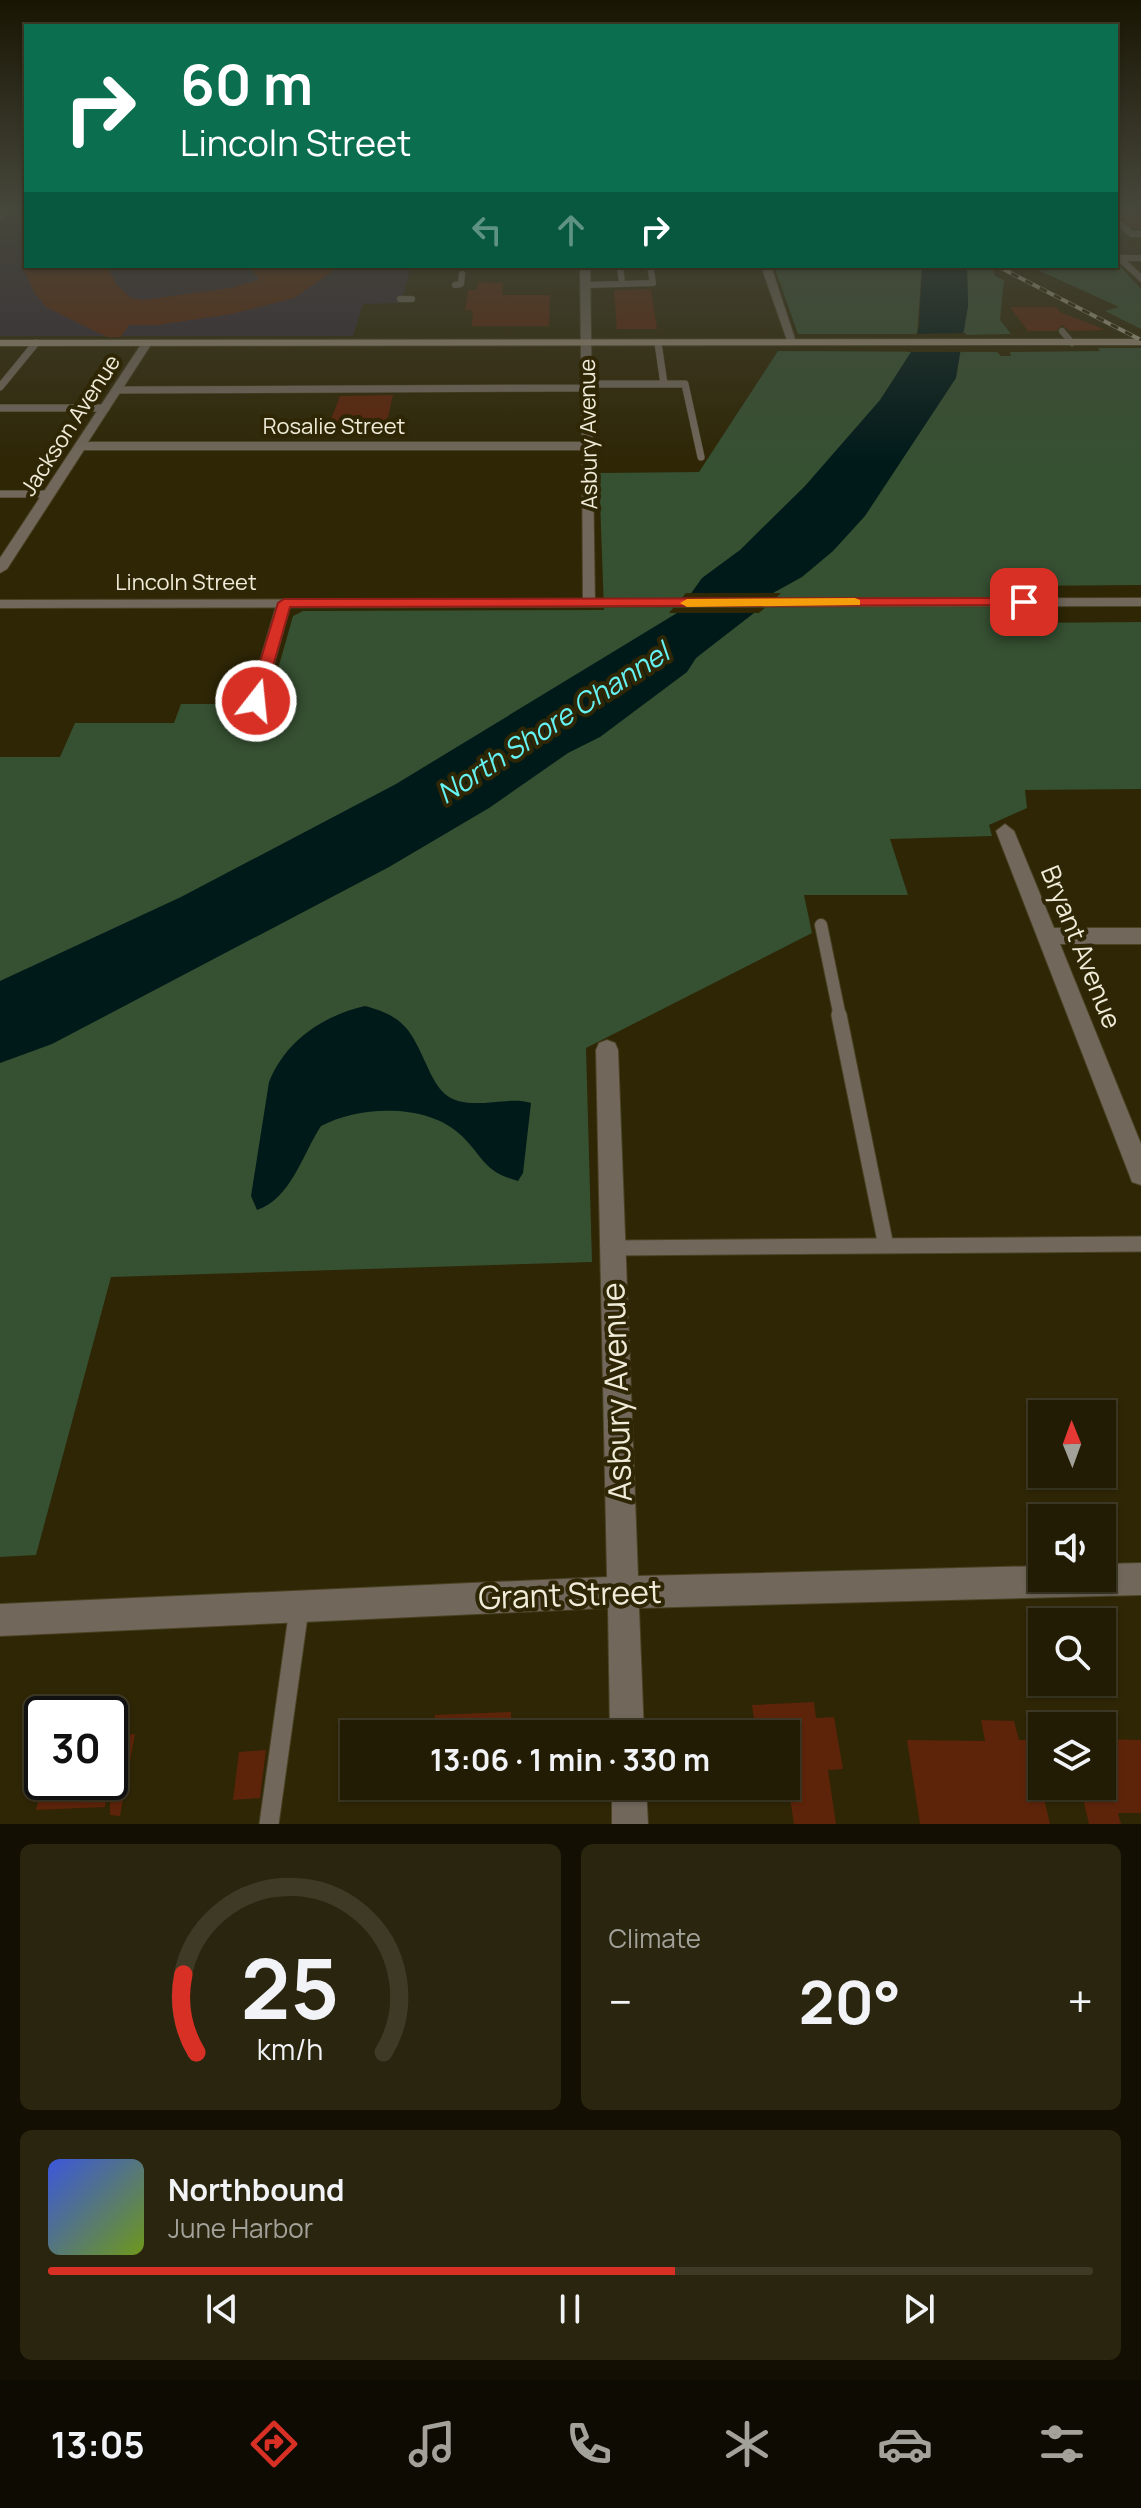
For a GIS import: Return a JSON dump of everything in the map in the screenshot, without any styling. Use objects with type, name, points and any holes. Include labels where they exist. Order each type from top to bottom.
[{"type":"main road","points":[[0,343],[1141,342]]},
{"type":"street","name":"Asbury Avenue","points":[[586,293],[590,603]]},
{"type":"street","points":[[776,293],[793,343]]},
{"type":"street","name":"Jackson Avenue","points":[[0,569],[147,343]]},
{"type":"street","name":"Rosalie Street","points":[[81,446],[588,446]]},
{"type":"street","name":"Lincoln Street","points":[[0,604],[1141,602]]},
{"type":"street","points":[[256,701],[284,603]]},
{"type":"street","name":"Bryant Avenue","points":[[1005,831],[1141,1174]]},
{"type":"street","points":[[1047,936],[1141,936]]},
{"type":"street","name":"Asbury Avenue","points":[[607,1050],[627,1720]]},
{"type":"street","name":"Grant Street","points":[[0,1620],[623,1592],[1141,1579]]},
{"type":"street","points":[[629,1800],[630,1824]]},
{"type":"lane","points":[[400,299],[412,299]]},
{"type":"lane","points":[[1062,331],[1072,343]]},
{"type":"lane","points":[[0,387],[36,343]]},
{"type":"lane","points":[[658,343],[664,384]]},
{"type":"lane","points":[[117,390],[685,384],[701,457]]},
{"type":"lane","points":[[0,408],[106,408]]},
{"type":"lane","points":[[0,494],[49,494]]},
{"type":"lane","points":[[821,925],[886,1246]]},
{"type":"lane","points":[[613,1248],[1141,1244]]},
{"type":"lane","points":[[269,1824],[299,1606]]},
{"type":"shaded area","points":[[0,293],[404,293],[401,303],[363,304],[353,336],[0,336]]},
{"type":"green space","points":[[784,293],[920,293],[917,334],[798,334]]},
{"type":"green space","points":[[968,293],[1003,293],[1000,320],[1011,334],[962,335]]},
{"type":"green space","points":[[1089,293],[1141,293],[1141,329],[1105,311],[1119,307]]},
{"type":"green space","points":[[1098,348],[1141,348],[1141,585],[1002,586],[1010,623],[1141,622],[1141,789],[1025,790],[1027,808],[989,825],[992,836],[890,839],[908,895],[804,895],[812,933],[586,1048],[592,1262],[111,1277],[36,1555],[0,1557],[0,757],[60,757],[75,723],[174,723],[181,704],[268,704],[293,616],[303,611],[604,610],[599,473],[699,472],[778,351],[997,352],[1001,356],[1011,356],[1010,352],[1100,351]]},
{"type":"water","name":"North Shore Channel","points":[[921,293],[968,293],[956,378],[865,516],[833,551],[802,577],[773,593],[754,613],[696,658],[687,672],[600,737],[568,753],[489,808],[389,867],[52,1044],[0,1063],[0,981],[181,897],[396,784],[677,613],[702,578],[740,550],[805,486],[880,400],[911,352],[919,328]]},
{"type":"water","points":[[365,1006],[390,1015],[406,1027],[438,1086],[454,1100],[531,1103],[523,1173],[518,1181],[491,1169],[448,1125],[413,1113],[374,1111],[321,1126],[287,1186],[269,1204],[257,1210],[251,1196],[269,1082],[276,1067],[296,1042],[321,1023]]},
{"type":"pier","points":[[966,333],[966,352],[906,352],[913,334]]},
{"type":"pier","points":[[686,593],[781,593],[759,613],[669,613]]},
{"type":"building","points":[[35,293],[126,293],[131,298],[143,300],[193,293],[301,293],[294,298],[231,314],[158,325],[129,325],[121,337],[107,337],[46,307]]},
{"type":"building","points":[[468,293],[550,295],[549,326],[472,326],[473,311],[465,310]]},
{"type":"building","points":[[614,293],[652,293],[657,329],[617,329]]},
{"type":"building","points":[[1010,307],[1056,307],[1060,312],[1106,330],[1070,331],[1062,325],[1056,331],[1028,331]]},
{"type":"building","points":[[393,395],[386,426],[328,427],[340,396]]},
{"type":"building","points":[[814,1702],[816,1718],[834,1717],[843,1769],[828,1770],[836,1824],[794,1824],[790,1800],[800,1800],[800,1720],[754,1720],[752,1705]]},
{"type":"building","points":[[511,1712],[511,1720],[435,1720],[435,1715]]},
{"type":"building","points":[[981,1720],[1014,1721],[1019,1740],[1028,1740],[1028,1800],[1044,1800],[1050,1824],[920,1824],[907,1740],[985,1741]]},
{"type":"building","points":[[135,1734],[128,1772],[128,1735]]},
{"type":"building","points":[[1116,1739],[1141,1740],[1141,1813],[1118,1813],[1121,1824],[1089,1824],[1083,1800],[1116,1800]]},
{"type":"building","points":[[266,1750],[260,1798],[233,1800],[239,1752]]},
{"type":"building","points":[[38,1800],[106,1800],[105,1807],[36,1810]]},
{"type":"building","points":[[110,1800],[123,1800],[120,1816],[110,1815]]},
{"type":"railway","points":[[1050,293],[1141,340]]},
{"type":"slow traffic","points":[[687,603],[855,602]]},
{"type":"route","points":[[256,701],[284,603],[1024,602]]}]
